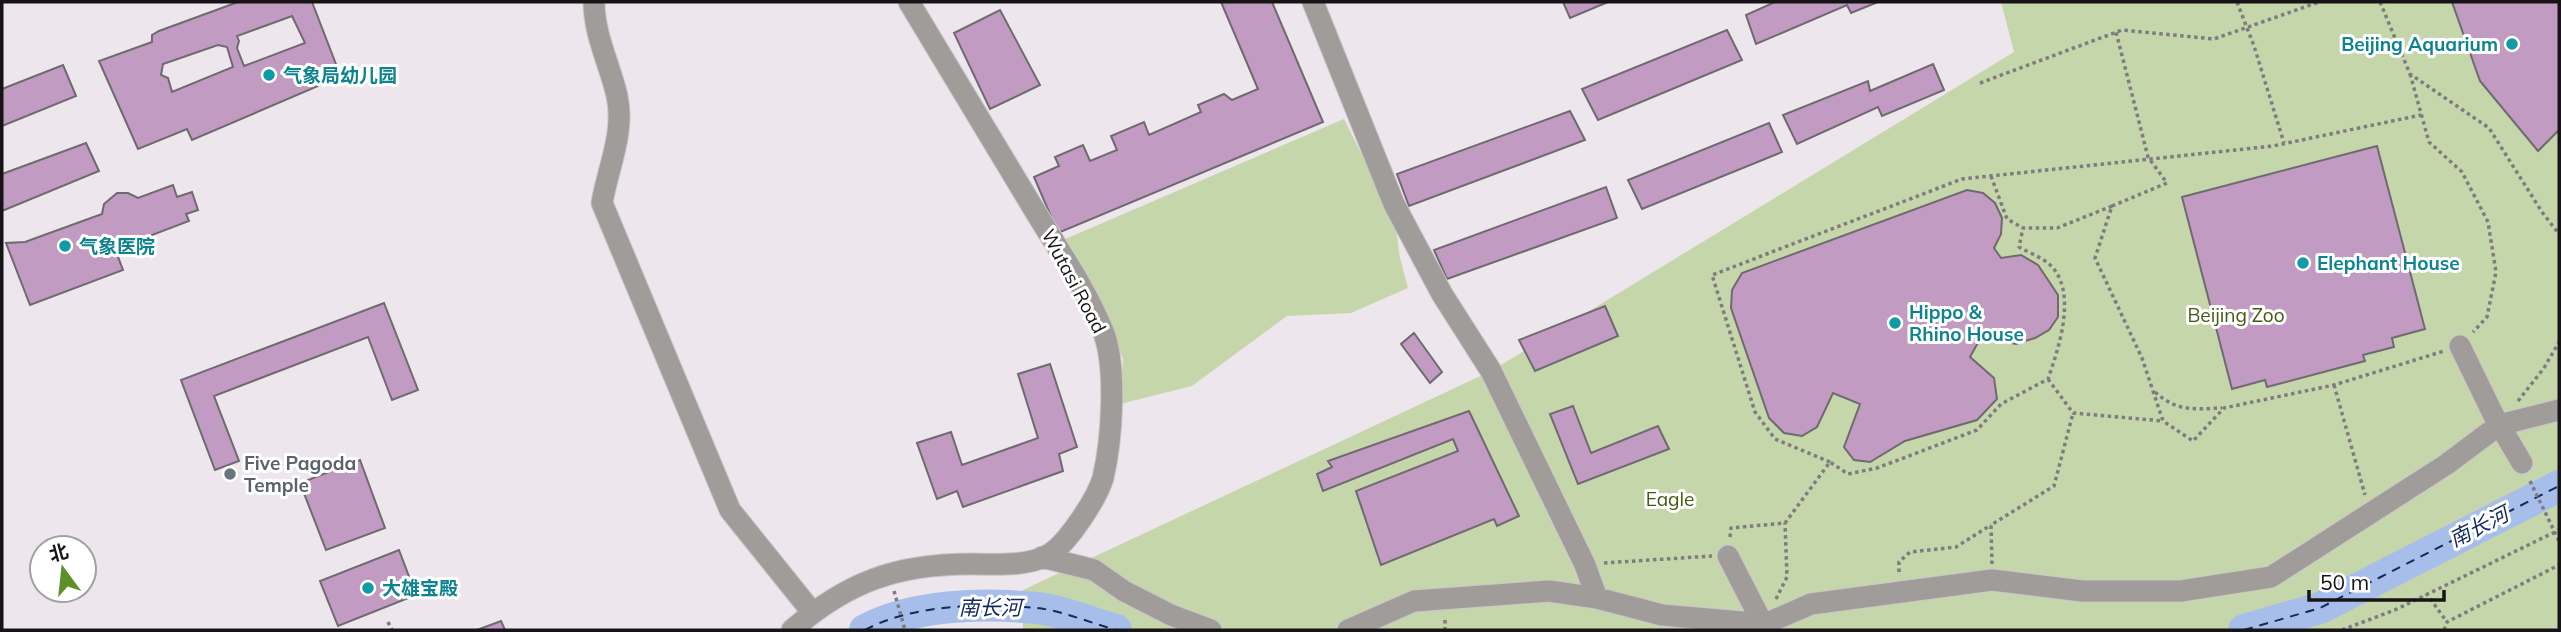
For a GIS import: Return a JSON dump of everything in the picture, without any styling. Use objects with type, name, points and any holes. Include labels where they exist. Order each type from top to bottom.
[{"type":"street","points":[[594,2],[594,18],[618,98],[619,137],[607,175],[602,203],[730,510],[812,612]]},
{"type":"street","name":"Wutasi Road","points":[[909,2],[1073,274],[1103,331],[1112,379],[1111,414],[1102,479],[1079,522],[1050,554],[1042,557]]},
{"type":"street","points":[[1313,2],[1394,204],[1442,294],[1491,371],[1585,565],[1597,598]]},
{"type":"street","points":[[2460,346],[2522,463]]},
{"type":"street","points":[[1348,630],[1414,601],[1549,592],[1597,598],[1662,615],[1766,627],[1811,604],[1992,580],[2082,590],[2181,592],[2271,577],[2370,514],[2500,425],[2559,410]]},
{"type":"street","points":[[1728,556],[1766,627]]},
{"type":"street","points":[[792,630],[812,612],[854,586],[888,572],[925,565],[1029,562],[1042,557],[1094,570],[1124,591],[1171,615],[1211,630]]},
{"type":"path","points":[[2237,2],[2284,144]]},
{"type":"path","points":[[1980,83],[2123,30],[2214,39],[2319,2]]},
{"type":"path","points":[[2152,390],[2169,405],[2192,409],[2224,408],[2334,385],[2460,346],[2487,317],[2497,272],[2488,222],[2462,172],[2429,142],[2410,74],[2380,2]]},
{"type":"path","points":[[1991,176],[2007,219],[2023,228],[2057,228],[2167,183],[2148,157],[2116,32]]},
{"type":"path","points":[[2410,74],[2489,128],[2559,234]]},
{"type":"path","points":[[2023,228],[2019,247],[2049,264],[2062,282],[2065,303],[2056,355],[2048,379],[2001,404],[1977,430],[1877,468],[1848,474],[1830,462],[1775,439],[1755,412],[1712,275],[1962,179],[2284,144],[2421,115]]},
{"type":"path","points":[[2112,206],[2095,258],[2142,358],[2163,421]]},
{"type":"path","points":[[2500,425],[2544,368],[2559,342]]},
{"type":"path","points":[[2048,379],[2073,413],[2163,421],[2193,440],[2224,408]]},
{"type":"path","points":[[2334,385],[2370,514]]},
{"type":"path","points":[[1899,592],[1899,562],[1910,552],[1956,547],[2054,486],[2073,413]]},
{"type":"path","points":[[1766,627],[1787,576],[1785,523],[1830,462]]},
{"type":"path","points":[[2522,463],[2559,541]]},
{"type":"path","points":[[1585,565],[1728,556],[1731,528],[1785,523]]},
{"type":"path","points":[[1991,525],[1992,580]]},
{"type":"path","points":[[2342,630],[2557,532]]},
{"type":"path","points":[[2444,630],[2447,622],[2559,565]]},
{"type":"path","points":[[888,572],[905,630]]},
{"type":"path","points":[[2426,593],[2447,622]]},
{"type":"path","points":[[1444,620],[1445,630]]},
{"type":"path","points":[[388,622],[392,630]]},
{"type":"green space","name":"Beijing Zoo","points":[[2001,2],[2559,2],[2559,630],[1023,630],[1023,590],[1491,371],[2014,52]]},
{"type":"green space","points":[[1344,119],[1395,221],[1400,258],[1408,288],[1351,313],[1287,316],[1192,386],[1120,404],[1123,359],[1099,300],[1063,240]]},
{"type":"building","name":"气象局幼儿园","points":[[238,2],[312,2],[339,72],[322,76],[325,83],[192,140],[187,129],[138,149],[99,61],[152,42],[152,35]],"holes":[[[292,16],[305,43],[244,66],[237,48],[237,36]],[[218,45],[227,47],[233,67],[172,92],[168,78],[161,75],[163,64]]]},
{"type":"building","points":[[1221,2],[1272,2],[1323,122],[1058,233],[1034,177],[1059,166],[1055,157],[1083,145],[1090,161],[1117,150],[1111,136],[1144,122],[1149,135],[1201,112],[1198,105],[1224,94],[1232,100],[1258,89]]},
{"type":"building","points":[[1563,2],[1608,2],[1570,18]]},
{"type":"building","points":[[1775,2],[1878,2],[1851,13],[1847,5],[1756,44],[1746,15]]},
{"type":"building","name":"Beijing Aquarium","points":[[2452,2],[2559,2],[2559,130],[2538,151],[2480,81]]},
{"type":"building","points":[[1000,10],[1040,85],[990,109],[954,33]]},
{"type":"building","points":[[1727,30],[1742,60],[1598,120],[1582,89]]},
{"type":"building","points":[[1933,64],[1944,90],[1882,116],[1878,107],[1797,144],[1783,115],[1868,81],[1870,91]]},
{"type":"building","points":[[63,65],[76,96],[2,126],[2,89]]},
{"type":"building","points":[[1570,111],[1585,140],[1409,206],[1397,174]]},
{"type":"building","points":[[1769,123],[1782,152],[1642,209],[1628,180]]},
{"type":"building","points":[[86,143],[99,171],[2,211],[2,174]]},
{"type":"building","name":"Elephant House","points":[[2377,146],[2425,329],[2392,338],[2394,347],[2363,355],[2365,361],[2267,387],[2265,380],[2232,389],[2182,197]]},
{"type":"building","name":"气象医院","points":[[173,185],[177,197],[192,192],[198,210],[186,214],[189,221],[115,249],[123,270],[30,305],[6,243],[25,242],[102,214],[104,204],[117,193],[128,193],[138,198]]},
{"type":"building","points":[[1606,187],[1617,218],[1447,279],[1434,250]]},
{"type":"building","name":"Hippo & Rhino House","points":[[1967,190],[1983,193],[1995,203],[2002,218],[2001,234],[1994,248],[2001,258],[2021,255],[2038,265],[2058,295],[2058,317],[2049,330],[2016,344],[1997,340],[1985,330],[1970,357],[1994,378],[1997,399],[1977,420],[1905,441],[1870,462],[1854,460],[1844,447],[1860,404],[1833,393],[1817,427],[1802,436],[1784,433],[1769,418],[1731,308],[1732,290],[1742,273]]},
{"type":"building","points":[[384,303],[418,390],[392,400],[368,337],[214,396],[239,461],[215,470],[181,380]]},
{"type":"building","points":[[1605,306],[1618,336],[1535,371],[1519,340]]},
{"type":"building","points":[[1414,333],[1442,372],[1430,383],[1401,344]]},
{"type":"building","points":[[1050,364],[1077,447],[1059,454],[1063,471],[963,507],[957,491],[937,499],[917,443],[951,432],[962,465],[1038,438],[1018,374]]},
{"type":"building","points":[[1573,406],[1591,453],[1658,426],[1669,449],[1578,484],[1550,414]]},
{"type":"building","points":[[1469,411],[1519,516],[1497,526],[1494,519],[1381,565],[1356,491],[1458,451],[1453,439],[1323,491],[1317,474],[1332,467],[1328,461]]},
{"type":"building","points":[[360,460],[385,528],[326,550],[300,483]]},
{"type":"building","name":"大雄宝殿","points":[[399,550],[416,595],[338,626],[320,581]]},
{"type":"building","points":[[501,621],[505,630],[477,630]]},
{"type":"waterway","name":"南长河","points":[[2244,630],[2320,608],[2559,486]]},
{"type":"waterway","name":"南长河","points":[[865,630],[884,621],[926,610],[972,606],[1037,608],[1067,614],[1116,630]]},
{"type":"ferry route","points":[[2244,630],[2320,608],[2559,486]]},
{"type":"ferry route","points":[[865,630],[884,621],[926,610],[972,606],[1037,608],[1067,614],[1116,630]]},
{"type":"place","name":"Beijing Aquarium","points":[[2512,44]]},
{"type":"place","name":"气象局幼儿园","points":[[269,75]]},
{"type":"place","name":"气象医院","points":[[65,246]]},
{"type":"place","name":"Elephant House","points":[[2303,263]]},
{"type":"place","name":"Hippo & Rhino House","points":[[1895,323]]},
{"type":"place","name":"Five Pagoda Temple","points":[[230,474]]},
{"type":"place","name":"大雄宝殿","points":[[368,588]]},
{"type":"park label","name":"Eagle","points":[[1670,499]]}]
